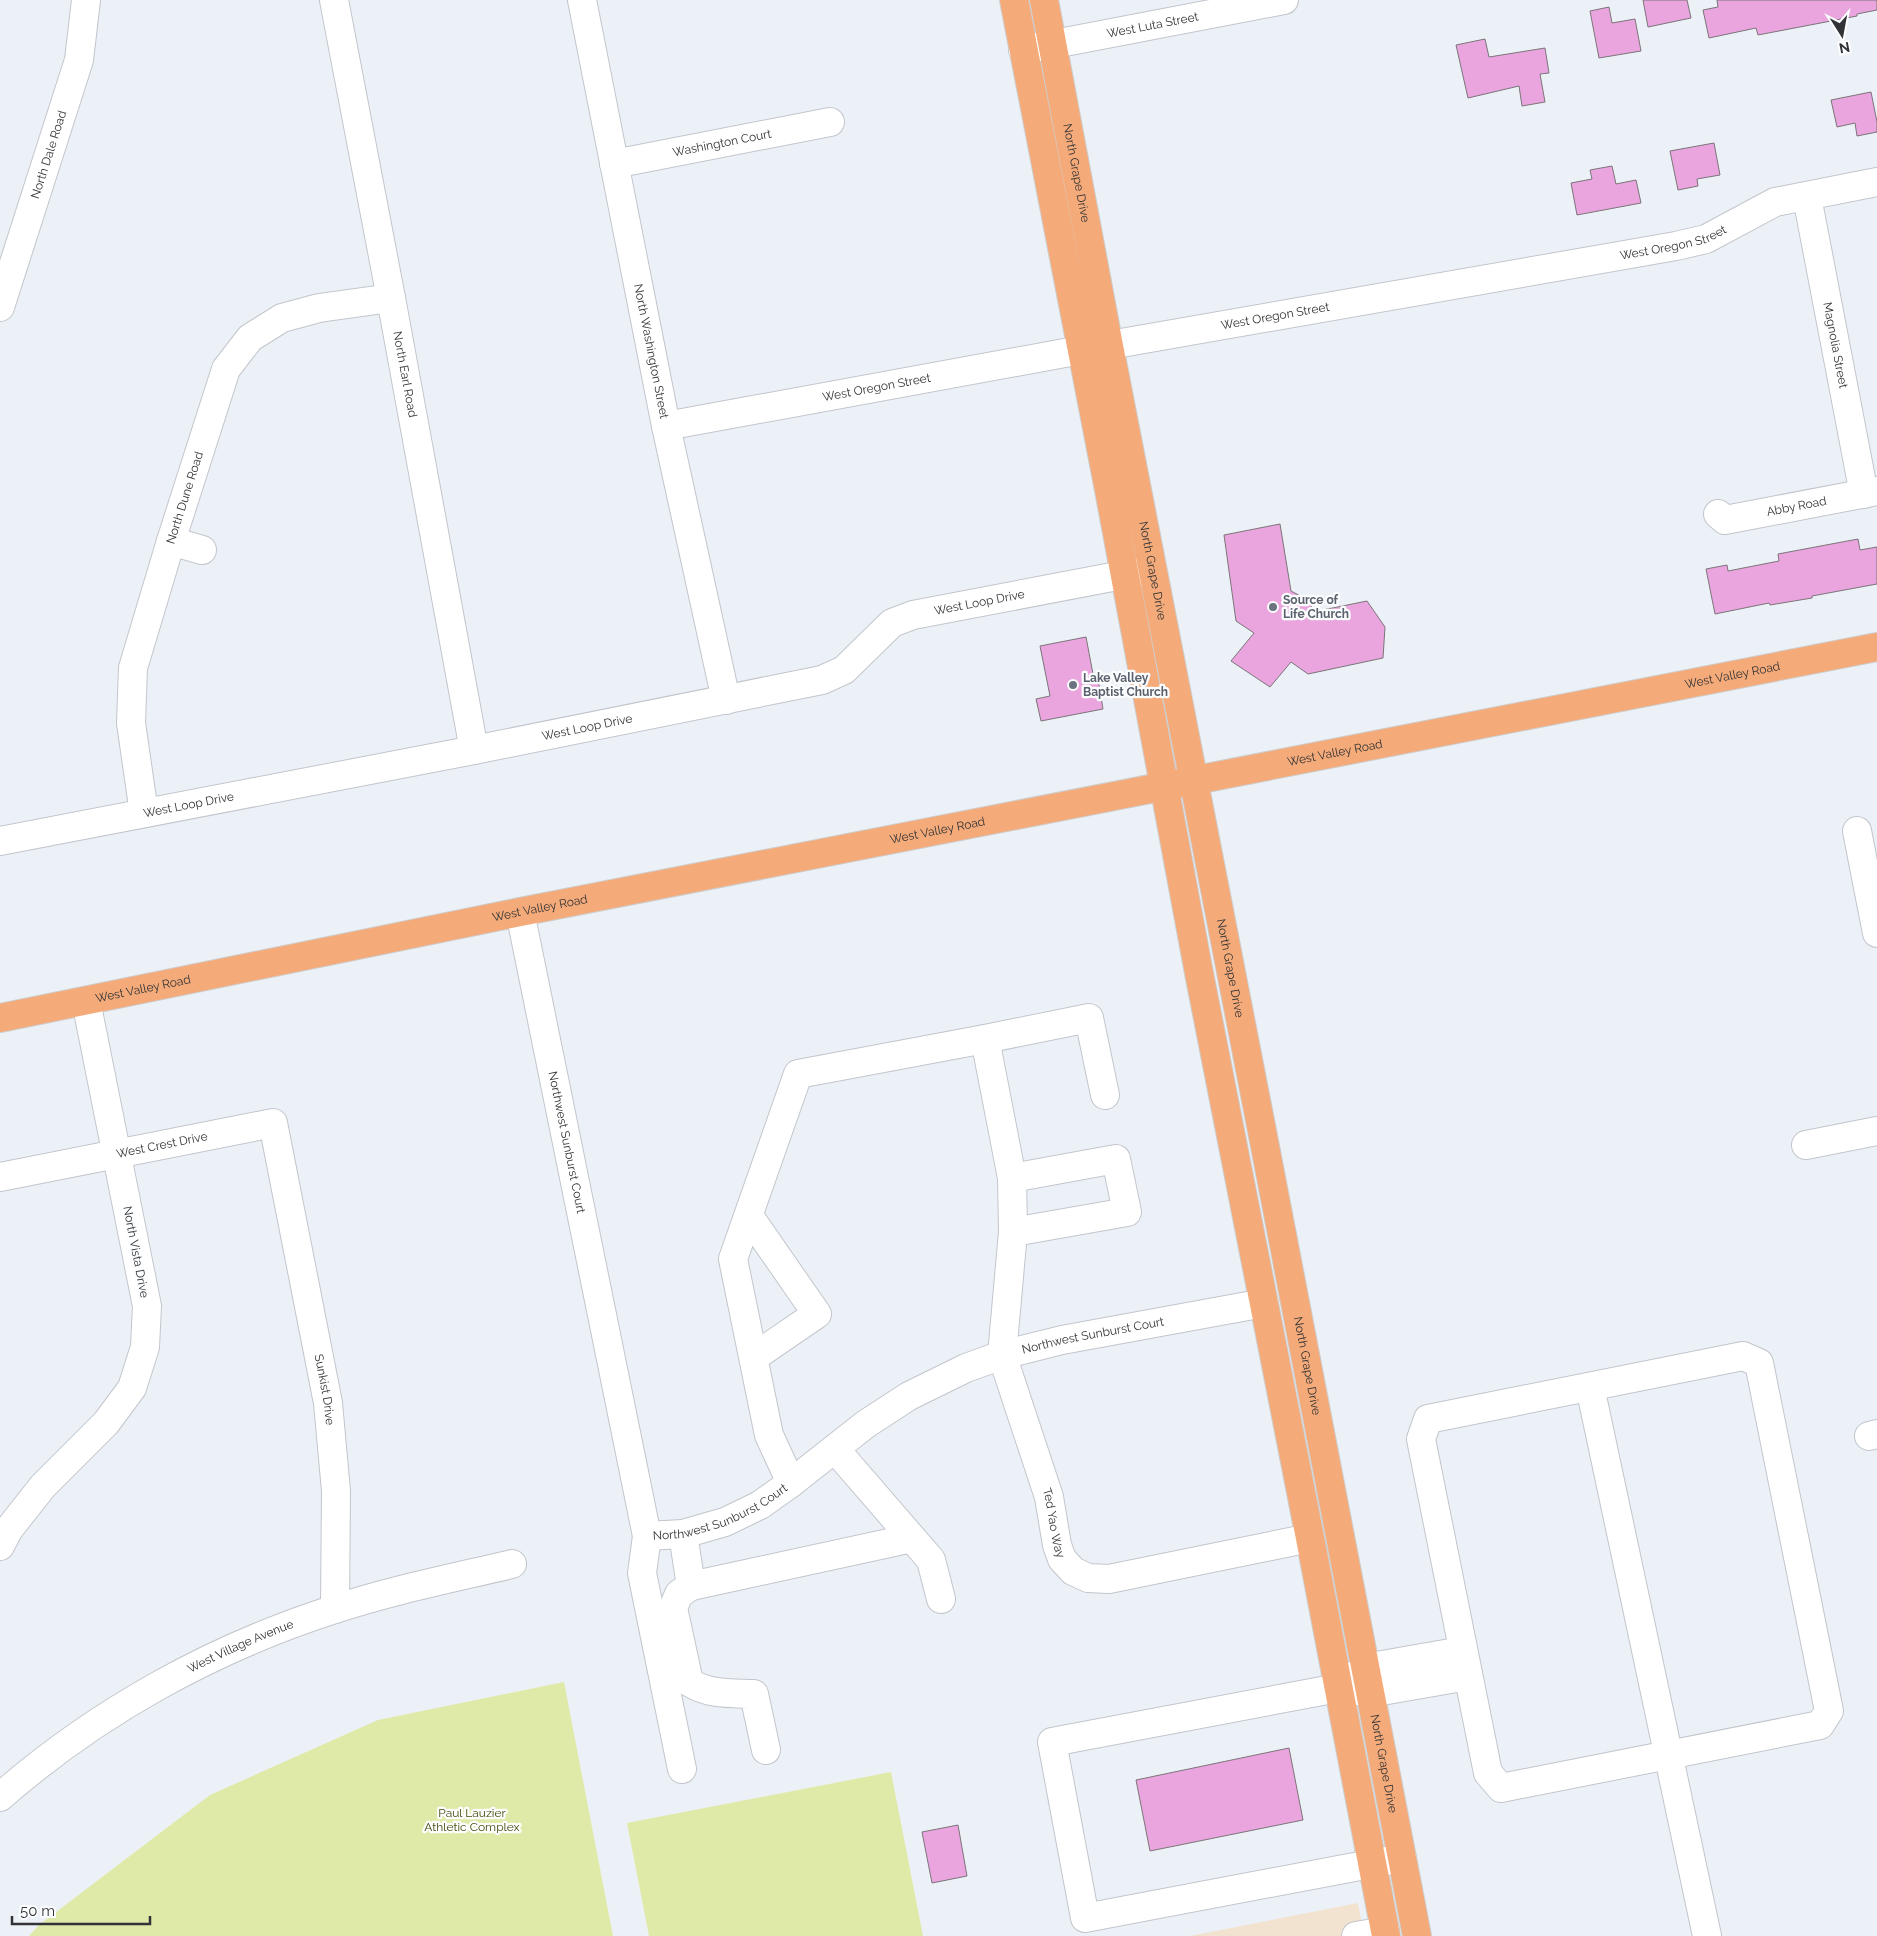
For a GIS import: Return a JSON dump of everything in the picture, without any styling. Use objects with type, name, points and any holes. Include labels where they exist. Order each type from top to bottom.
[{"type":"main road","points":[[1014,0],[1125,574],[1163,786],[1310,1538],[1385,1934]]},
{"type":"main road","name":"North Grape Drive","points":[[1044,0],[1109,346],[1154,569],[1417,1936]]},
{"type":"main road","name":"West Valley Road","points":[[0,1018],[520,912],[1877,647]]},
{"type":"street","name":"North Dale Road","points":[[0,307],[79,60],[86,0]]},
{"type":"street","name":"North Earl Road","points":[[334,0],[474,750]]},
{"type":"street","name":"North Washington Street","points":[[582,0],[666,426],[726,700]]},
{"type":"street","name":"West Luta Street","points":[[1024,50],[1284,0]]},
{"type":"street","name":"Washington Court","points":[[614,164],[830,122]]},
{"type":"street","name":"West Oregon Street","points":[[666,426],[1081,350],[1676,246],[1706,239],[1775,202],[1877,182]]},
{"type":"street","name":"Magnolia Street","points":[[1807,197],[1870,492]]},
{"type":"street","name":"North Dune Road","points":[[144,813],[131,723],[133,668],[226,368],[250,338],[282,318],[319,308],[391,298]]},
{"type":"street","name":"Abby Road","points":[[1718,514],[1726,520],[1870,492]]},
{"type":"street","points":[[171,541],[202,550]]},
{"type":"street","name":"West Loop Drive","points":[[0,841],[474,750],[822,680],[844,670],[892,623],[914,615],[1154,569]]},
{"type":"street","points":[[1857,832],[1877,933]]},
{"type":"street","name":"Northwest Sunburst Court","points":[[520,912],[647,1536],[683,1534],[725,1522],[760,1505],[866,1424],[909,1396],[966,1368],[1002,1355],[1062,1340],[1264,1303]]},
{"type":"street","name":"North Vista Drive","points":[[0,1546],[9,1529],[43,1486],[106,1423],[132,1388],[145,1347],[146,1306],[86,1001]]},
{"type":"street","points":[[791,1483],[769,1435],[733,1259],[798,1074],[1089,1018],[1105,1095]]},
{"type":"street","points":[[986,1039],[1012,1178],[1013,1232],[1002,1355]]},
{"type":"street","name":"West Crest Drive","points":[[0,1177],[117,1154],[276,1118],[284,1174]]},
{"type":"street","points":[[1806,1145],[1877,1131]]},
{"type":"street","points":[[1012,1178],[1116,1159],[1127,1212],[1013,1232]]},
{"type":"street","name":"Sunkist Drive","points":[[284,1174],[328,1403],[336,1491],[335,1609]]},
{"type":"street","points":[[748,1216],[817,1314],[754,1357]]},
{"type":"street","name":"Ted Yao Way","points":[[1002,1355],[1049,1497],[1057,1545],[1062,1559],[1078,1580],[1088,1578],[1109,1579],[1310,1538]]},
{"type":"street","points":[[1743,1356],[1760,1363],[1832,1724],[1490,1789],[1417,1423],[1428,1419],[1590,1387],[1743,1356]]},
{"type":"street","points":[[1590,1387],[1707,1936]]},
{"type":"street","points":[[835,1449],[931,1560],[941,1599]]},
{"type":"street","points":[[683,1534],[691,1586]]},
{"type":"street","points":[[647,1536],[642,1573],[682,1769]]},
{"type":"street","points":[[766,1750],[754,1694],[716,1693],[701,1689],[689,1682],[673,1608],[679,1594],[691,1586],[912,1538]]},
{"type":"street","name":"West Village Avenue","points":[[0,1797],[75,1737],[153,1688],[243,1644],[335,1609],[422,1584],[512,1564]]},
{"type":"street","points":[[1402,1858],[1085,1918],[1052,1742],[1465,1663]]},
{"type":"street","points":[[1356,1936],[1385,1934]]},
{"type":"shaded area","points":[[1358,1903],[1364,1936],[1190,1936]]},
{"type":"green space","name":"Paul Lauzier Athletic Complex","points":[[564,1682],[613,1936],[29,1936],[39,1925],[210,1795],[378,1720]]},
{"type":"green space","points":[[891,1772],[923,1936],[649,1936],[627,1823]]},
{"type":"building","points":[[1643,0],[1687,0],[1691,18],[1648,27]]},
{"type":"building","points":[[1717,0],[1877,0],[1877,10],[1857,14],[1857,16],[1758,35],[1756,28],[1709,38],[1703,10],[1718,7]]},
{"type":"building","points":[[1609,7],[1612,23],[1635,19],[1641,51],[1599,58],[1590,11]]},
{"type":"building","points":[[1485,39],[1489,57],[1545,48],[1549,73],[1540,74],[1545,102],[1522,106],[1519,86],[1468,98],[1456,45]]},
{"type":"building","points":[[1871,92],[1877,132],[1857,136],[1855,123],[1837,127],[1831,100]]},
{"type":"building","points":[[1714,143],[1720,175],[1697,179],[1698,186],[1678,190],[1670,151]]},
{"type":"building","points":[[1612,166],[1616,184],[1636,180],[1641,203],[1577,215],[1571,183],[1592,179],[1590,170]]},
{"type":"building","name":"Source of Life Church","points":[[1280,524],[1291,591],[1310,601],[1313,612],[1367,601],[1385,627],[1383,658],[1308,674],[1291,662],[1270,687],[1231,661],[1254,633],[1236,621],[1224,535]]},
{"type":"building","points":[[1858,539],[1860,550],[1877,547],[1877,584],[1812,596],[1812,598],[1770,605],[1769,603],[1715,614],[1706,569],[1727,565],[1728,571],[1779,561],[1778,554]]},
{"type":"building","name":"Lake Valley Baptist Church","points":[[1086,637],[1093,674],[1097,673],[1103,709],[1041,721],[1036,699],[1050,696],[1040,646]]},
{"type":"building","points":[[1289,1748],[1303,1820],[1150,1851],[1136,1780]]},
{"type":"building","points":[[958,1825],[967,1876],[932,1883],[922,1832]]},
{"type":"place","name":"Source of Life Church","points":[[1273,607]]},
{"type":"place","name":"Lake Valley Baptist Church","points":[[1073,685]]}]
